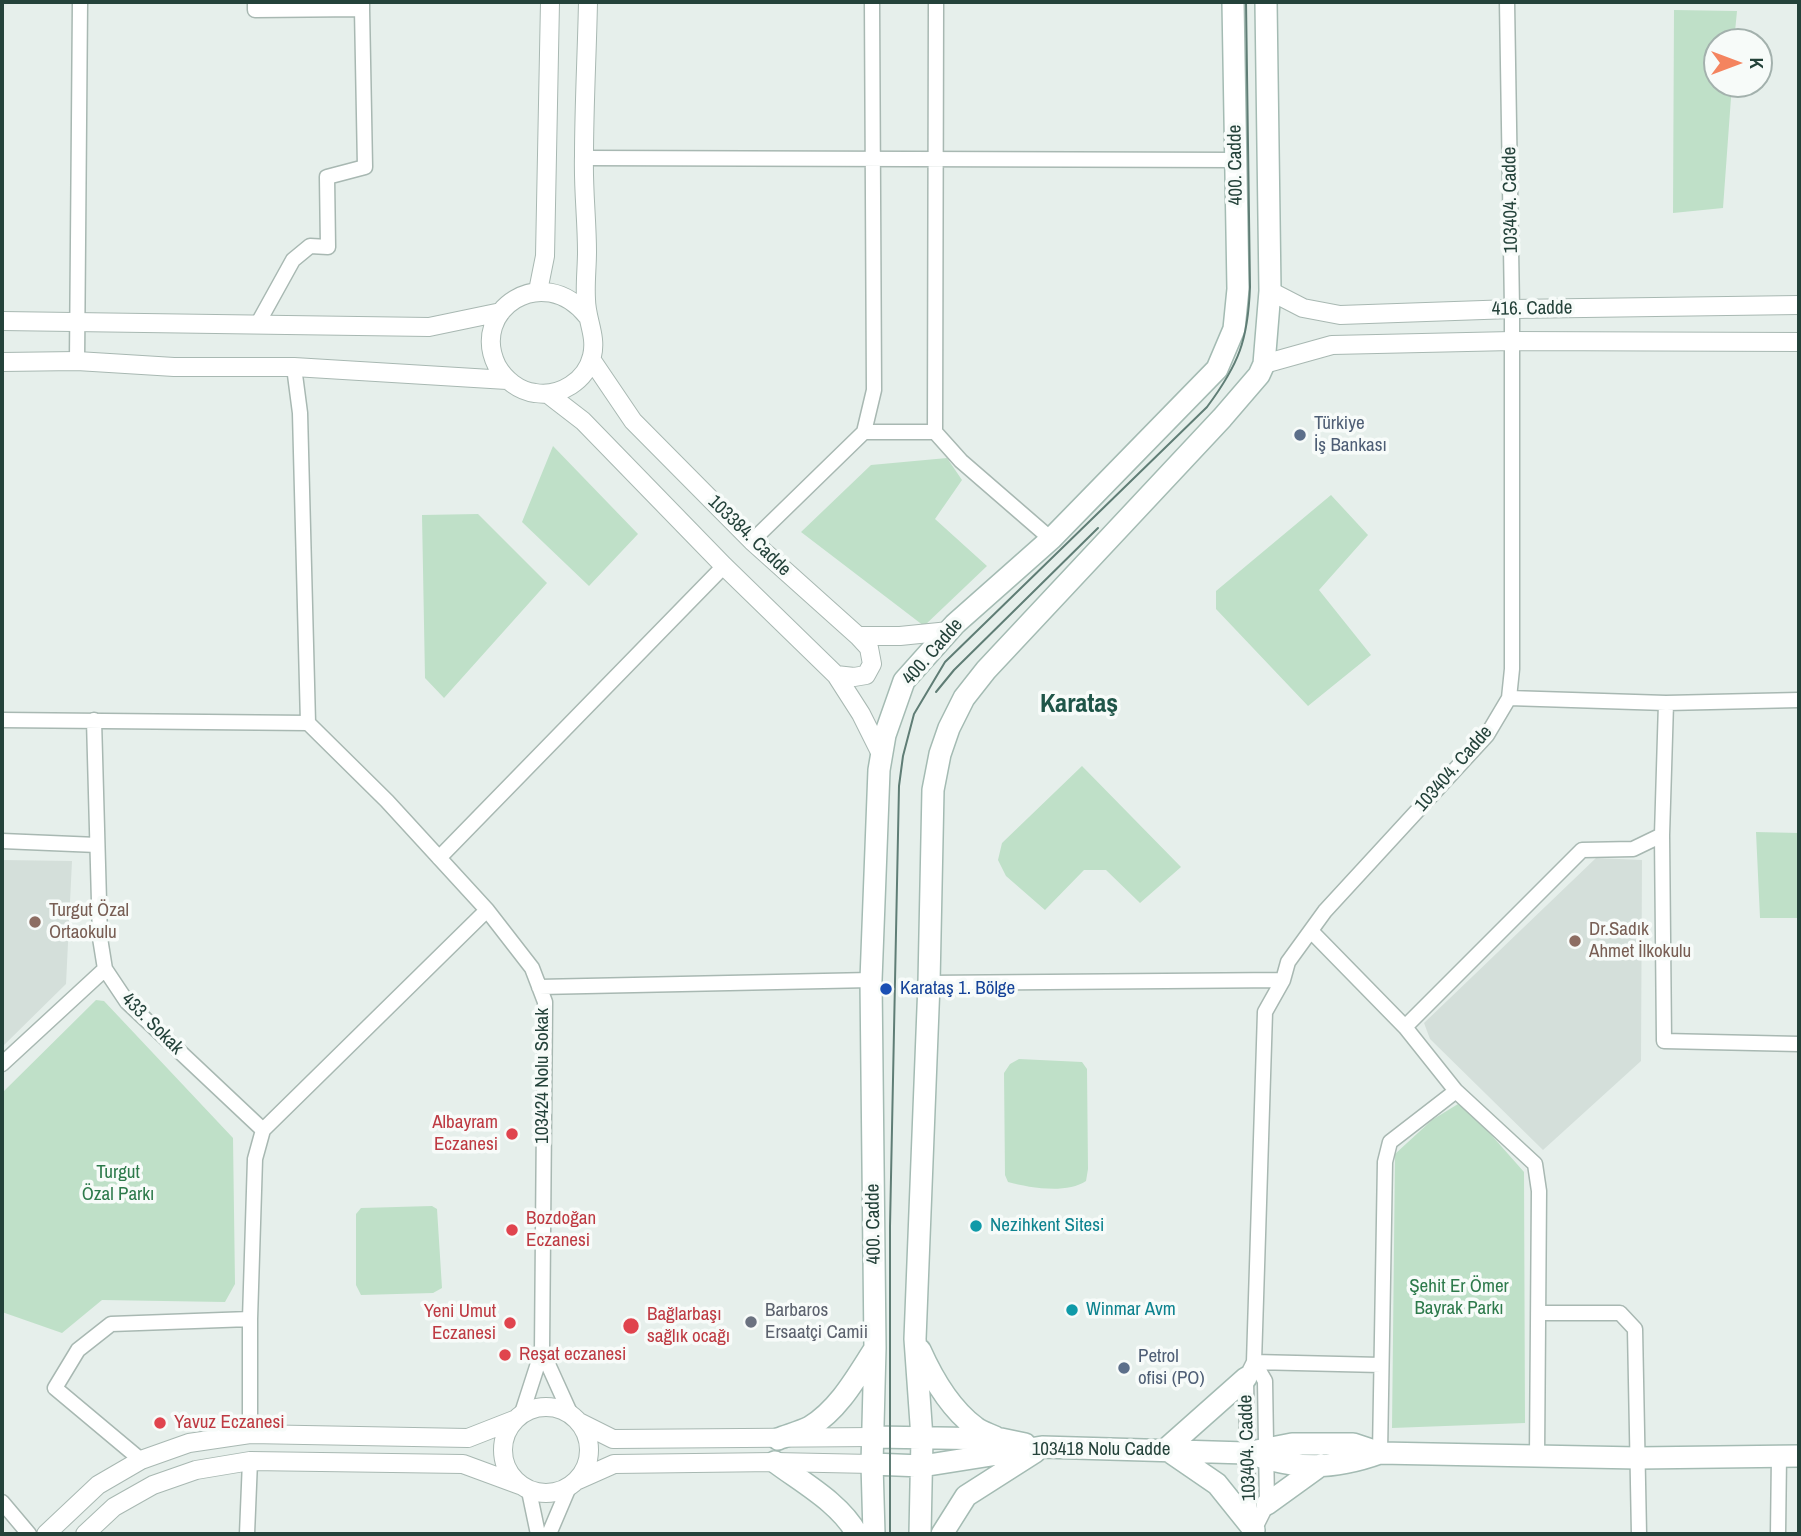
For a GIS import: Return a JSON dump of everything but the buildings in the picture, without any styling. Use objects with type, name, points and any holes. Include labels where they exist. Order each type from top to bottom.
[{"type":"main road","name":"400. Cadde","points":[[874,1534],[871,980],[879,771],[885,735],[904,681],[949,631],[1051,539],[1217,369],[1234,329],[1237,289],[1233,2]]},
{"type":"main road","name":"400. Cadde","points":[[1264,364],[1270,291],[1266,2]]},
{"type":"main road","points":[[920,1534],[922,1438],[915,1339],[929,983],[933,790],[940,754],[964,698],[986,670],[1222,418],[1259,375],[1264,364]]},
{"type":"main road","points":[[915,1339],[937,1382],[952,1402],[976,1428],[1001,1439]]},
{"type":"main road","points":[[778,1439],[809,1427],[833,1409],[875,1349]]},
{"type":"main road","points":[[1250,1370],[1166,1449],[1217,1484],[1254,1532]]},
{"type":"main road","points":[[873,1437],[1001,1439],[1042,1447]]},
{"type":"main road","name":"103418 Nolu Cadde","points":[[872,1464],[922,1466],[1042,1447],[1259,1453],[1292,1444],[1353,1444],[1380,1453]]},
{"type":"main road","points":[[942,1534],[966,1496],[1042,1447]]},
{"type":"main road","name":"103418 Nolu Cadde","points":[[1259,1453],[1291,1466],[1355,1462],[1380,1453]]},
{"type":"main road","points":[[1380,1453],[1638,1458],[1789,1456]]},
{"type":"main road","points":[[775,1462],[826,1499],[851,1524],[857,1534]]},
{"type":"main road","points":[[1267,1504],[1321,1465]]},
{"type":"street","points":[[77,361],[80,2]]},
{"type":"street","points":[[256,2],[256,10],[362,5],[365,167],[327,177],[328,247],[310,246],[293,260],[257,325]]},
{"type":"street","points":[[538,291],[545,256],[550,2]]},
{"type":"street","points":[[587,316],[584,158],[588,2]]},
{"type":"street","points":[[751,541],[864,432],[874,390],[872,2]]},
{"type":"street","points":[[936,2],[935,432],[961,461],[1051,539]]},
{"type":"street","name":"103404. Cadde","points":[[1254,1532],[1267,1504],[1250,1370],[1265,1012],[1283,980],[1288,962],[1325,911],[1487,735],[1509,698],[1512,669],[1512,309],[1507,2]]},
{"type":"street","points":[[584,158],[1236,160]]},
{"type":"street","points":[[538,291],[566,296],[587,316],[593,330],[592,359],[585,372],[575,383],[548,394],[526,391],[507,380],[498,368],[491,340],[501,312],[523,294],[538,291]]},
{"type":"street","name":"416. Cadde","points":[[1270,291],[1303,308],[1340,315],[1512,309],[1799,305]]},
{"type":"street","points":[[2,321],[429,327],[501,312]]},
{"type":"street","points":[[1264,364],[1332,345],[1512,341],[1799,342]]},
{"type":"street","name":"103384. Cadde","points":[[592,359],[633,421],[751,541],[858,636]]},
{"type":"street","points":[[2,362],[77,361],[174,367],[294,367],[507,380]]},
{"type":"street","points":[[2,720],[308,723],[300,413],[294,367]]},
{"type":"street","points":[[548,394],[583,421],[724,566],[836,674],[861,713],[881,756]]},
{"type":"street","points":[[864,432],[935,432]]},
{"type":"street","points":[[439,858],[724,566]]},
{"type":"street","points":[[858,636],[900,636],[949,631]]},
{"type":"street","points":[[836,674],[854,677],[866,675],[872,664],[869,648],[858,636]]},
{"type":"street","points":[[1509,698],[1666,703],[1799,701]]},
{"type":"street","points":[[1666,703],[1662,835],[1664,1041],[1799,1044]]},
{"type":"street","name":"433. Sokak","points":[[94,720],[100,938],[105,970],[127,1002],[263,1130]]},
{"type":"street","name":"103424 Nolu Sokak","points":[[308,723],[387,801],[487,910],[532,968],[545,1002],[542,1351],[518,1417]]},
{"type":"street","points":[[1405,1027],[1582,850],[1633,849],[1662,835]]},
{"type":"street","points":[[2,841],[97,845]]},
{"type":"street","points":[[250,1434],[255,1160],[263,1130],[487,910]]},
{"type":"street","points":[[1311,931],[1405,1027],[1456,1091],[1535,1164],[1539,1191],[1537,1456]]},
{"type":"street","points":[[2,1064],[105,970]]},
{"type":"street","points":[[539,987],[871,980]]},
{"type":"street","points":[[929,983],[1283,980]]},
{"type":"street","points":[[1380,1453],[1385,1162],[1390,1142],[1456,1091]]},
{"type":"street","points":[[1538,1313],[1620,1312],[1635,1329],[1639,1534]]},
{"type":"street","points":[[141,1460],[55,1388],[78,1350],[111,1324],[250,1320]]},
{"type":"street","name":"103424 Nolu Sokak","points":[[542,1351],[575,1418]]},
{"type":"street","points":[[1250,1370],[1381,1365]]},
{"type":"street","points":[[46,1534],[98,1485],[141,1460],[189,1443],[250,1434],[468,1438],[542,1407],[562,1410],[614,1439],[873,1437]]},
{"type":"street","points":[[518,1417],[504,1438],[503,1460],[512,1478],[525,1488],[537,1534]]},
{"type":"street","points":[[549,1534],[573,1483],[588,1462],[588,1441],[575,1418]]},
{"type":"street","name":"103404. Cadde","points":[[1254,1532],[1248,1500],[1259,1453]]},
{"type":"street","points":[[1778,1534],[1789,1456]]},
{"type":"street","points":[[247,1534],[250,1461]]},
{"type":"street","points":[[85,1534],[114,1507],[153,1485],[196,1470],[250,1461],[463,1464],[525,1488],[550,1494],[614,1464],[872,1464]]},
{"type":"street","points":[[2,1502],[29,1534]]},
{"type":"shaded area","name":"Dr.Sadık Ahmet İlkokulu","points":[[1596,858],[1642,860],[1641,1061],[1543,1150],[1430,1039],[1424,1023]]},
{"type":"shaded area","name":"Turgut Özal Ortaokulu","points":[[2,860],[72,861],[66,984],[2,1047]]},
{"type":"green space","points":[[1674,10],[1737,11],[1735,28],[1703,28],[1703,98],[1731,98],[1723,208],[1673,213]]},
{"type":"green space","points":[[553,446],[638,534],[589,586],[522,522]]},
{"type":"green space","points":[[947,458],[962,480],[935,519],[987,566],[924,626],[801,532],[871,465]]},
{"type":"green space","points":[[1331,495],[1368,535],[1319,590],[1371,655],[1308,706],[1216,609],[1216,591]]},
{"type":"green space","points":[[478,514],[547,583],[444,698],[425,678],[422,515]]},
{"type":"green space","points":[[1082,766],[1181,867],[1140,903],[1106,870],[1084,870],[1045,910],[1006,876],[998,860],[1002,843]]},
{"type":"green space","points":[[1756,832],[1799,833],[1799,918],[1760,918]]},
{"type":"green space","name":"Turgut Özal Parkı","points":[[96,1000],[104,1001],[233,1138],[235,1284],[225,1302],[102,1300],[62,1333],[2,1312],[2,1093]]},
{"type":"green space","points":[[1019,1059],[1082,1062],[1087,1069],[1086,1181],[1059,1189],[1008,1182],[1005,1175],[1004,1073],[1010,1064]]},
{"type":"green space","name":"Şehit Er Ömer Bayrak Parkı","points":[[1458,1104],[1471,1112],[1524,1172],[1525,1423],[1392,1428],[1395,1154],[1432,1120]]},
{"type":"green space","points":[[432,1206],[437,1209],[442,1288],[433,1293],[361,1295],[356,1285],[356,1214],[361,1208]]},
{"type":"tram line","points":[[890,1534],[890,1226],[899,786],[903,756],[914,714],[945,662],[1207,407],[1227,378],[1240,351],[1247,322],[1250,287],[1246,2]]},
{"type":"tram line","points":[[936,692],[954,670],[1098,528]]},
{"type":"place","name":"Türkiye İş Bankası","points":[[1300,435]]},
{"type":"place","name":"Turgut Özal Ortaokulu","points":[[35,922]]},
{"type":"place","name":"Dr.Sadık Ahmet İlkokulu","points":[[1575,941]]},
{"type":"place","name":"Karataş 1. Bölge","points":[[886,989]]},
{"type":"place","name":"Albayram Eczanesi","points":[[512,1134]]},
{"type":"place","name":"Nezihkent Sitesi","points":[[976,1226]]},
{"type":"place","name":"Bozdoğan Eczanesi","points":[[512,1230]]},
{"type":"place","name":"Winmar Avm","points":[[1072,1310]]},
{"type":"place","name":"Barbaros Ersaatçi Camii","points":[[751,1322]]},
{"type":"place","name":"Yeni Umut Eczanesi","points":[[510,1323]]},
{"type":"place","name":"Bağlarbaşı sağlık ocağı","points":[[631,1326]]},
{"type":"place","name":"Reşat eczanesi","points":[[505,1355]]},
{"type":"place","name":"Petrol ofisi (PO)","points":[[1124,1368]]},
{"type":"place","name":"Yavuz Eczanesi","points":[[160,1423]]},
{"type":"district","name":"Karataş","points":[[1079,705]]}]
